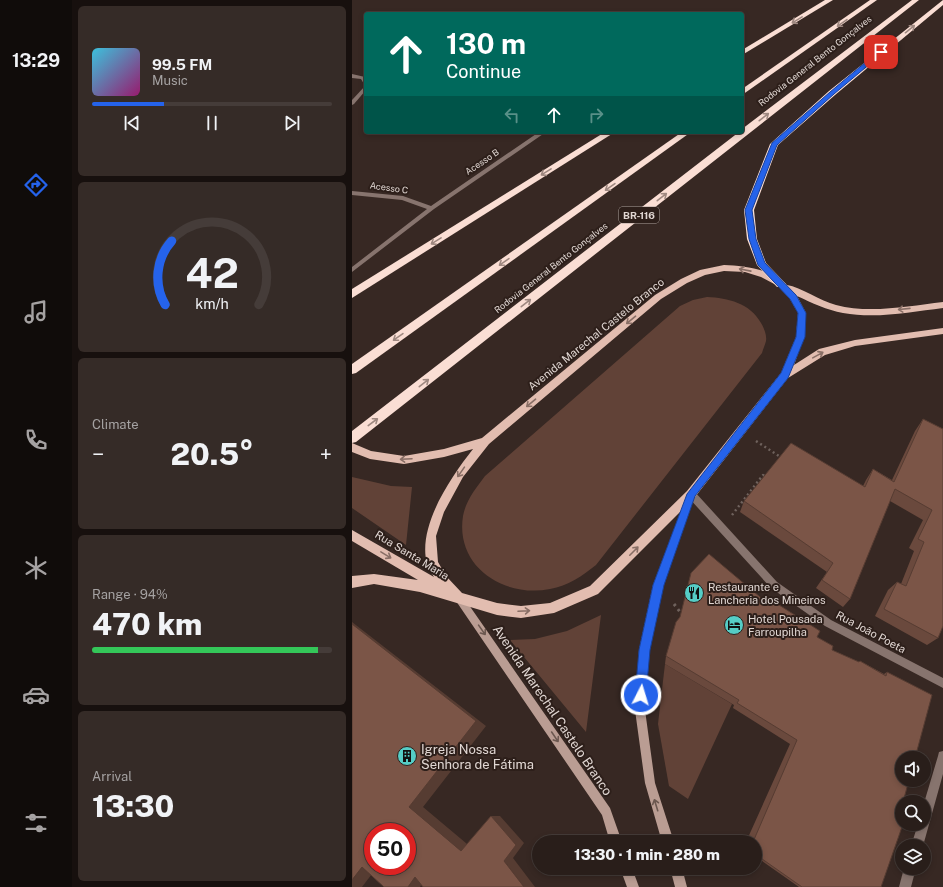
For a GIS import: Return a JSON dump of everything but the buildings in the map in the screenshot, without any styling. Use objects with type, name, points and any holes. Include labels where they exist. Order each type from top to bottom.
[{"type":"highway","points":[[744,52],[830,0]]},
{"type":"highway","name":"Rodovia General Bento Gonçalves","points":[[744,92],[874,0]]},
{"type":"highway","name":"Rodovia General Bento Gonçalves","points":[[744,133],[916,0]]},
{"type":"highway","points":[[781,284],[762,265],[752,239],[749,210],[774,144],[832,93],[943,2]]},
{"type":"highway","points":[[352,294],[608,134]]},
{"type":"highway","points":[[352,370],[684,134]]},
{"type":"highway","name":"Rodovia General Bento Gonçalves","points":[[352,438],[742,134]]},
{"type":"main road","name":"Avenida Marechal Castelo Branco","points":[[459,598],[496,609],[521,612],[550,609],[594,590],[691,494],[785,375],[800,337],[802,313],[793,297],[781,284],[764,275],[745,269],[724,268],[703,272],[684,281],[658,297],[485,442],[459,474],[439,510],[431,536],[432,563],[442,580],[459,598],[606,812],[614,835]]},
{"type":"main road","points":[[781,284],[818,303],[854,311],[887,310],[943,305]]},
{"type":"main road","points":[[785,375],[822,352],[855,343],[943,331]]},
{"type":"main road","points":[[352,447],[370,455],[404,460],[444,453],[485,442]]},
{"type":"main road","name":"Avenida Marechal Castelo Branco","points":[[666,835],[650,783],[640,710],[644,650],[658,585],[691,494]]},
{"type":"main road","name":"Rua Santa Maria","points":[[352,535],[459,598]]},
{"type":"main road","points":[[352,582],[374,579],[420,586],[459,598]]},
{"type":"main road","points":[[629,875],[633,887]]},
{"type":"main road","points":[[678,875],[681,887]]},
{"type":"street","points":[[352,76],[363,78],[364,80]]},
{"type":"street","points":[[352,103],[364,89]]},
{"type":"street","name":"Acesso B","points":[[352,270],[432,208],[540,134]]},
{"type":"street","name":"Acesso C","points":[[352,192],[403,198],[432,208]]},
{"type":"street","name":"Rua João Poeta","points":[[691,494],[774,585],[828,623],[943,683]]},
{"type":"street","points":[[931,798],[943,756]]},
{"type":"street","points":[[905,887],[908,875]]},
{"type":"path","points":[[740,432],[783,458]]},
{"type":"path","points":[[734,519],[731,516],[763,475],[768,478]]},
{"type":"path","points":[[748,494],[752,497]]},
{"type":"path","points":[[658,585],[686,619]]},
{"type":"shaded area","points":[[707,297],[730,300],[738,303],[745,306],[756,316],[763,327],[766,336],[762,353],[596,565],[580,577],[557,588],[533,591],[516,589],[500,583],[486,575],[475,564],[467,550],[463,534],[464,510],[472,494],[485,476],[680,306],[693,300]]},
{"type":"shaded area","points":[[352,477],[391,486],[412,487],[406,545],[352,508]]},
{"type":"shaded area","points":[[601,615],[586,732],[510,640],[535,639],[567,631]]},
{"type":"shaded area","points":[[665,664],[732,704],[688,799],[669,786],[658,724]]},
{"type":"place","name":"Restaurante e Lancheria dos Mineiros","points":[[694,593]]},
{"type":"place","name":"Hotel Pousada Farroupilha","points":[[734,625]]},
{"type":"place","name":"Igreja Nossa Senhora de Fátima","points":[[407,756]]},
{"type":"route","points":[[641,695],[644,650],[658,585],[691,494],[785,375],[800,337],[802,313],[793,297],[762,265],[752,239],[749,210],[774,144],[881,52]]}]
